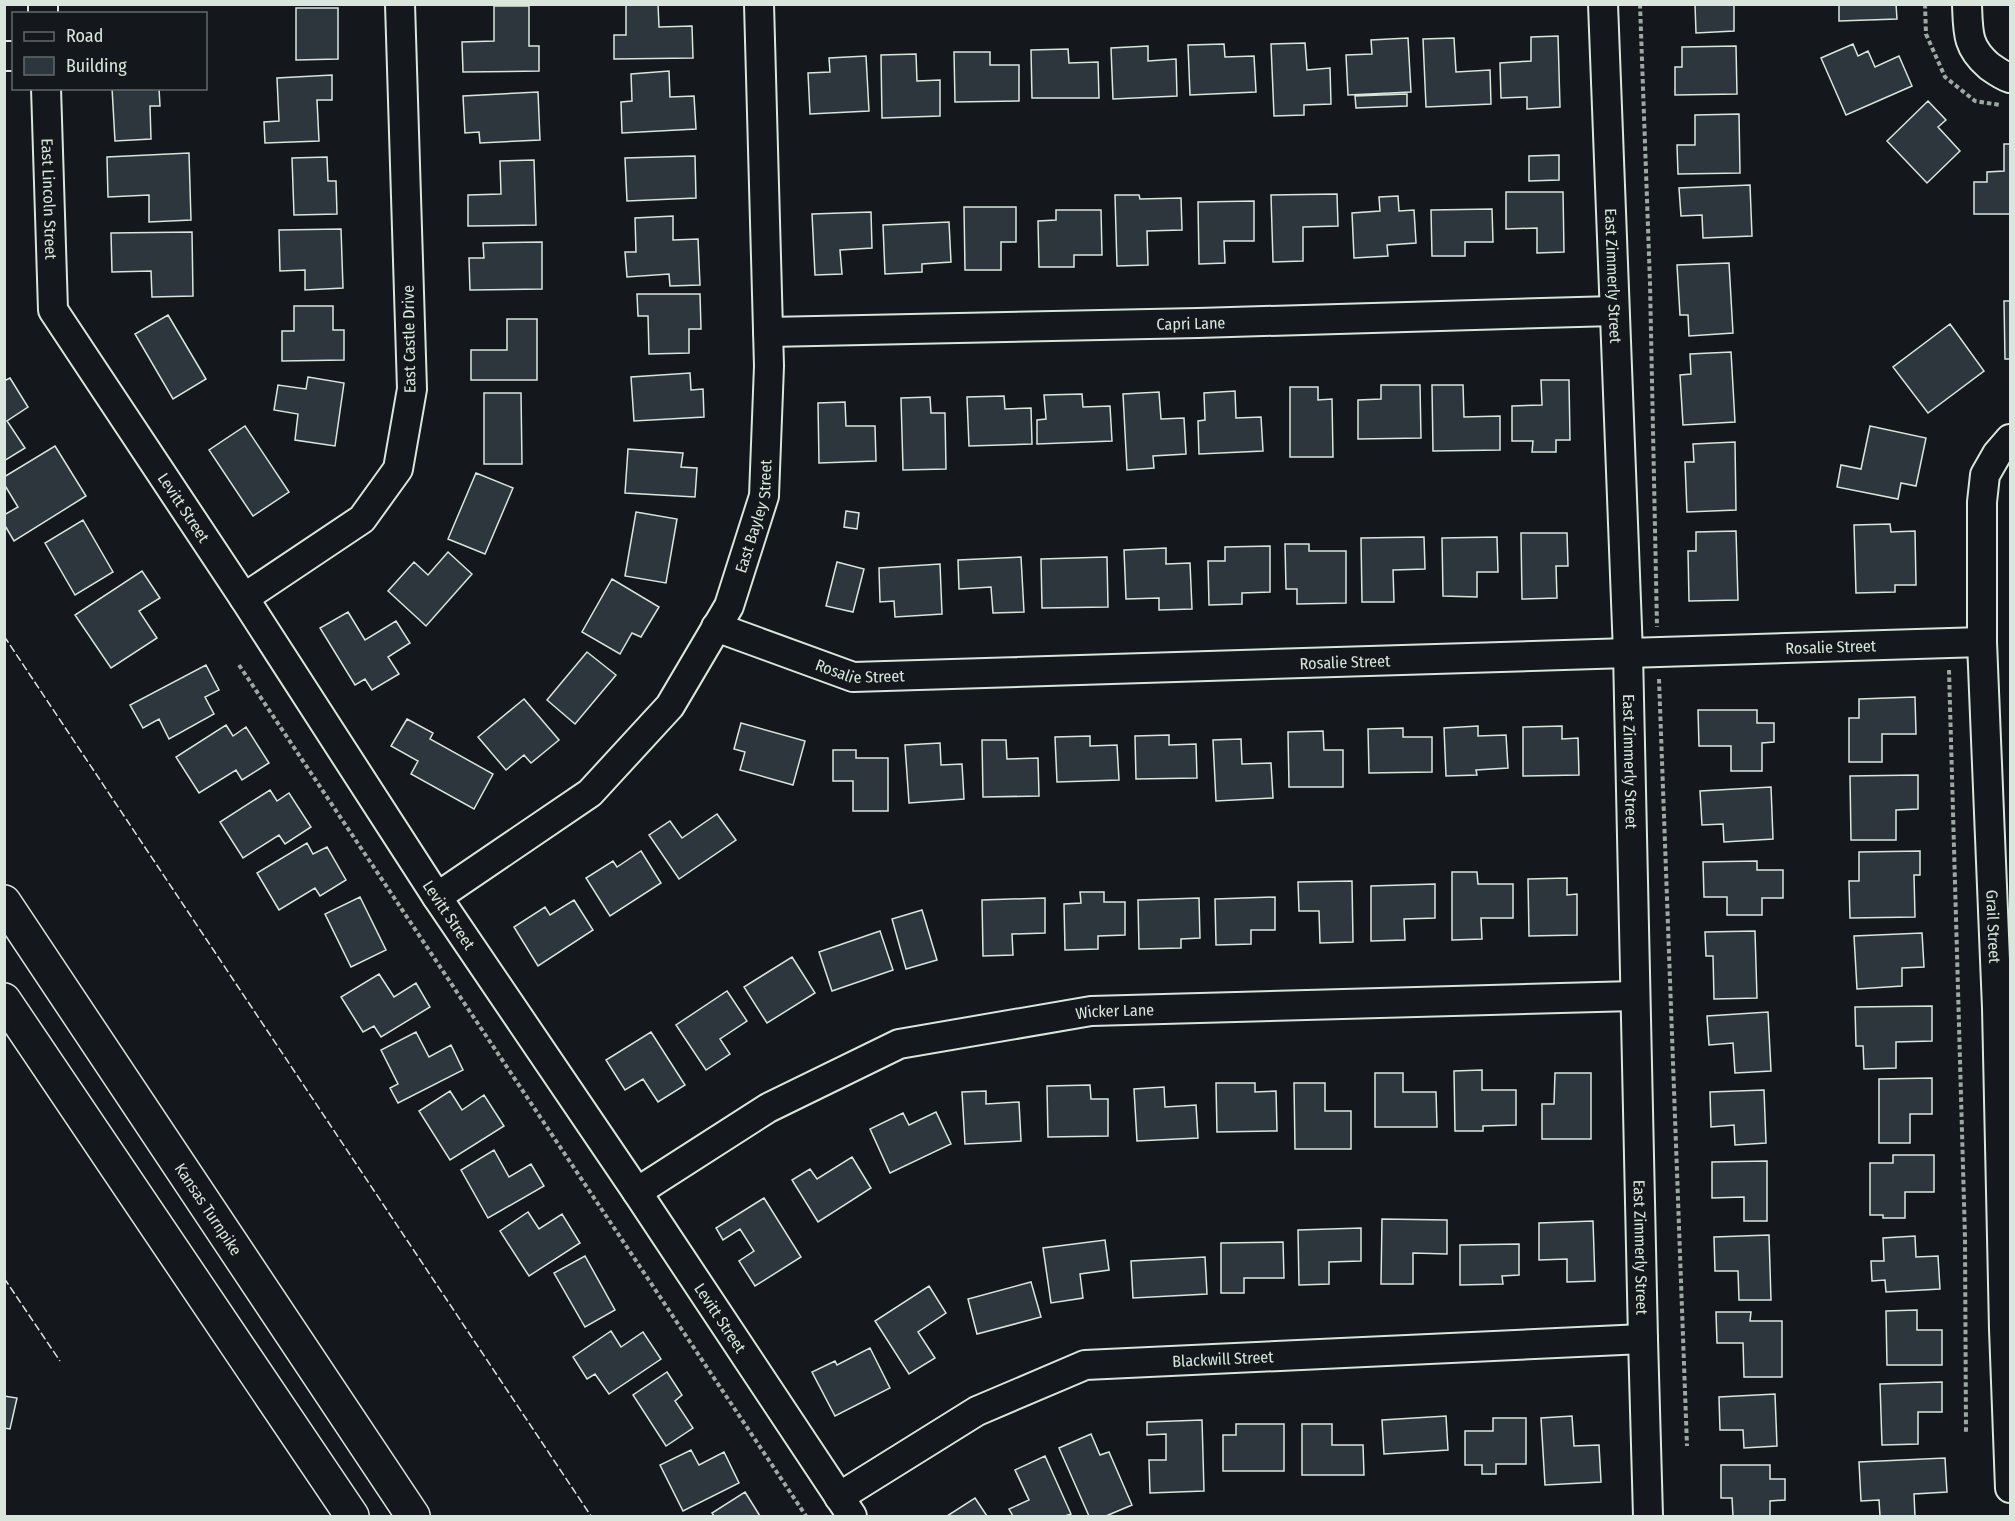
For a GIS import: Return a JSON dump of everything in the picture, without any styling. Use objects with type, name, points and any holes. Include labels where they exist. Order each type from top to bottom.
[{"type":"highway","name":"Kansas Turnpike","points":[[4,902],[413,1516]]},
{"type":"highway","points":[[4,1000],[352,1516]]},
{"type":"street","name":"East Castle Drive","points":[[244,598],[362,519],[398,469],[412,389],[400,4]]},
{"type":"street","name":"East Bayley Street","points":[[437,897],[590,793],[670,706],[729,606],[764,496],[769,366],[759,4]]},
{"type":"street","name":"East Zimmerly Street","points":[[1603,4],[1628,653],[1634,996],[1648,1516]]},
{"type":"street","points":[[1966,4],[1968,33],[1976,54],[1995,71],[2010,78]]},
{"type":"street","name":"East Lincoln Street","points":[[46,90],[53,310]]},
{"type":"street","name":"Levitt Street","points":[[53,310],[244,598],[437,897],[637,1192],[845,1507]]},
{"type":"street","name":"Capri Lane","points":[[768,332],[1174,324],[1614,311]]},
{"type":"street","name":"Grail Street","points":[[2007,442],[1985,475],[1982,502],[1982,642],[1997,1008],[2010,1488]]},
{"type":"street","name":"Rosalie Street","points":[[716,627],[853,677],[1982,642]]},
{"type":"street","name":"Wicker Lane","points":[[637,1192],[768,1108],[899,1044],[1091,1011],[1634,996]]},
{"type":"street","name":"Blackwill Street","points":[[845,1507],[977,1411],[1085,1365],[1642,1339]]},
{"type":"path","points":[[1640,4],[1650,283],[1658,652],[1687,1446]]},
{"type":"path","points":[[1948,643],[1965,1238],[1966,1433]]},
{"type":"path","points":[[239,664],[806,1516]]},
{"type":"building","points":[[626,4],[658,4],[659,27],[692,26],[693,58],[614,59],[614,35],[626,35]]},
{"type":"building","points":[[1695,4],[1734,4],[1734,31],[1696,33]]},
{"type":"building","points":[[1839,4],[1896,4],[1897,19],[1839,21]]},
{"type":"building","points":[[494,6],[529,6],[529,46],[539,46],[539,71],[463,72],[462,42],[494,41]]},
{"type":"building","points":[[296,8],[338,8],[338,59],[296,60]]},
{"type":"building","points":[[1558,36],[1560,107],[1527,109],[1527,97],[1501,98],[1500,63],[1531,61],[1531,37]]},
{"type":"building","points":[[1408,38],[1411,92],[1348,95],[1346,55],[1372,54],[1371,40]]},
{"type":"building","points":[[1454,38],[1456,72],[1490,70],[1491,104],[1426,107],[1423,39]]},
{"type":"building","points":[[1305,43],[1307,70],[1330,68],[1331,104],[1304,105],[1304,115],[1274,116],[1271,44]]},
{"type":"building","points":[[1224,44],[1225,57],[1254,56],[1256,92],[1190,95],[1188,45]]},
{"type":"building","points":[[1853,44],[1858,56],[1868,51],[1875,67],[1899,56],[1912,86],[1846,115],[1821,58]]},
{"type":"building","points":[[1148,46],[1148,61],[1176,59],[1177,96],[1113,99],[1111,48]]},
{"type":"building","points":[[1736,46],[1737,94],[1675,95],[1675,67],[1682,67],[1682,47]]},
{"type":"building","points":[[1068,49],[1069,63],[1098,62],[1099,98],[1032,98],[1031,50]]},
{"type":"building","points":[[954,52],[990,52],[990,65],[1019,65],[1019,101],[955,102]]},
{"type":"building","points":[[916,54],[917,81],[940,80],[940,116],[882,118],[881,55]]},
{"type":"building","points":[[866,56],[869,111],[810,114],[808,73],[830,72],[829,58]]},
{"type":"building","points":[[669,71],[670,97],[694,96],[696,129],[622,133],[621,102],[632,101],[631,74]]},
{"type":"building","points":[[332,75],[332,100],[317,100],[319,141],[265,143],[264,122],[279,121],[277,78]]},
{"type":"building","points":[[112,90],[159,90],[160,106],[150,106],[151,139],[115,141]]},
{"type":"building","points":[[538,92],[540,140],[480,143],[479,132],[465,133],[463,96]]},
{"type":"building","points":[[1407,94],[1407,106],[1356,108],[1355,96]]},
{"type":"building","points":[[1928,101],[1946,120],[1938,127],[1960,151],[1927,183],[1887,141]]},
{"type":"building","points":[[1739,114],[1740,173],[1678,174],[1677,145],[1695,145],[1695,115]]},
{"type":"building","points":[[2004,144],[2010,144],[2010,214],[1974,214],[1974,182],[1987,182],[1987,172],[2004,171]]},
{"type":"building","points":[[189,153],[191,220],[149,222],[149,195],[108,197],[107,157]]},
{"type":"building","points":[[1559,155],[1559,180],[1529,181],[1529,156]]},
{"type":"building","points":[[695,156],[696,198],[627,201],[625,158]]},
{"type":"building","points":[[327,157],[328,181],[336,181],[337,214],[294,215],[292,158]]},
{"type":"building","points":[[534,160],[536,225],[468,226],[468,195],[501,194],[500,161]]},
{"type":"building","points":[[1750,185],[1752,236],[1703,238],[1702,215],[1681,216],[1679,188]]},
{"type":"building","points":[[1506,192],[1563,192],[1564,252],[1537,253],[1537,228],[1506,229]]},
{"type":"building","points":[[1337,194],[1338,226],[1303,227],[1303,261],[1273,262],[1271,195]]},
{"type":"building","points":[[1115,195],[1139,195],[1140,199],[1181,198],[1182,230],[1147,231],[1148,265],[1117,266]]},
{"type":"building","points":[[1398,196],[1399,211],[1414,210],[1416,243],[1387,245],[1388,256],[1354,258],[1352,213],[1380,211],[1379,197]]},
{"type":"building","points":[[1254,201],[1254,241],[1224,241],[1225,263],[1199,264],[1198,202]]},
{"type":"building","points":[[964,207],[1016,207],[1016,242],[1001,242],[1001,270],[965,270]]},
{"type":"building","points":[[1492,209],[1493,242],[1465,242],[1465,256],[1432,256],[1431,210]]},
{"type":"building","points":[[1056,210],[1101,210],[1102,255],[1074,255],[1074,267],[1039,267],[1038,221],[1056,220]]},
{"type":"building","points":[[871,212],[872,248],[840,250],[842,274],[815,275],[812,214]]},
{"type":"building","points":[[673,216],[673,240],[698,239],[700,285],[670,286],[669,274],[627,277],[625,252],[636,252],[635,218]]},
{"type":"building","points":[[949,222],[951,262],[922,264],[922,272],[885,274],[883,225]]},
{"type":"building","points":[[341,229],[343,288],[305,290],[305,270],[280,271],[279,230]]},
{"type":"building","points":[[192,232],[193,296],[152,297],[151,271],[112,272],[111,233]]},
{"type":"building","points":[[542,242],[542,289],[470,290],[469,258],[484,258],[483,243]]},
{"type":"building","points":[[1729,263],[1733,333],[1689,336],[1688,315],[1680,315],[1677,265]]},
{"type":"building","points":[[637,294],[700,294],[701,329],[689,329],[689,353],[649,354],[648,316],[638,316]]},
{"type":"building","points":[[2004,301],[2010,301],[2010,359],[2005,359]]},
{"type":"building","points":[[294,306],[333,306],[333,330],[344,330],[344,360],[282,361],[282,331],[294,331]]},
{"type":"building","points":[[168,315],[206,379],[173,399],[135,334]]},
{"type":"building","points":[[507,319],[537,319],[537,380],[471,380],[471,350],[507,350]]},
{"type":"building","points":[[1950,324],[1984,371],[1928,413],[1893,367]]},
{"type":"building","points":[[1731,352],[1735,422],[1683,425],[1680,375],[1691,374],[1690,354]]},
{"type":"building","points":[[690,373],[691,390],[703,389],[704,417],[634,421],[631,377]]},
{"type":"building","points":[[308,377],[344,383],[335,446],[295,440],[298,414],[274,410],[278,385],[306,389]]},
{"type":"building","points":[[10,378],[28,407],[7,421],[25,448],[4,461],[4,381]]},
{"type":"building","points":[[1541,380],[1569,380],[1570,440],[1556,440],[1556,452],[1532,452],[1533,441],[1512,441],[1512,406],[1542,405]]},
{"type":"building","points":[[1381,385],[1420,385],[1421,438],[1358,439],[1358,400],[1381,399]]},
{"type":"building","points":[[1432,385],[1463,385],[1464,417],[1500,416],[1500,450],[1433,451]]},
{"type":"building","points":[[1290,387],[1318,387],[1318,400],[1332,399],[1333,457],[1290,457]]},
{"type":"building","points":[[1235,391],[1236,418],[1261,417],[1263,451],[1199,454],[1198,421],[1205,420],[1204,393]]},
{"type":"building","points":[[1159,392],[1161,419],[1184,418],[1186,454],[1153,456],[1154,468],[1127,470],[1123,394]]},
{"type":"building","points":[[484,393],[521,393],[522,464],[484,464]]},
{"type":"building","points":[[1082,394],[1083,407],[1110,406],[1112,441],[1037,444],[1037,420],[1046,419],[1044,395]]},
{"type":"building","points":[[1004,396],[1005,409],[1031,408],[1032,444],[969,446],[967,397]]},
{"type":"building","points":[[930,397],[931,413],[945,413],[946,469],[903,470],[901,398]]},
{"type":"building","points":[[845,402],[846,426],[875,426],[876,461],[819,463],[818,403]]},
{"type":"building","points":[[245,426],[289,492],[253,516],[209,450]]},
{"type":"building","points":[[1870,426],[1926,438],[1916,486],[1901,483],[1898,499],[1837,487],[1841,465],[1861,469]]},
{"type":"building","points":[[1735,442],[1736,510],[1687,512],[1685,462],[1694,462],[1693,444]]},
{"type":"building","points":[[55,446],[86,496],[14,541],[4,524],[4,515],[18,507],[4,484],[4,477]]},
{"type":"building","points":[[628,449],[683,453],[681,467],[697,468],[695,497],[625,493]]},
{"type":"building","points":[[476,473],[513,488],[485,554],[448,539]]},
{"type":"building","points":[[846,511],[859,513],[857,529],[844,527]]},
{"type":"building","points":[[636,512],[677,519],[666,583],[625,576]]},
{"type":"building","points":[[83,520],[113,572],[75,595],[45,543]]},
{"type":"building","points":[[1890,524],[1891,532],[1915,531],[1916,585],[1895,585],[1895,592],[1856,593],[1854,525]]},
{"type":"building","points":[[1736,531],[1738,600],[1689,601],[1688,551],[1696,551],[1696,532]]},
{"type":"building","points":[[1521,533],[1567,533],[1568,566],[1556,566],[1557,598],[1522,599]]},
{"type":"building","points":[[1424,537],[1425,569],[1393,570],[1394,602],[1362,602],[1361,538]]},
{"type":"building","points":[[1497,537],[1498,572],[1477,572],[1477,597],[1443,596],[1442,538]]},
{"type":"building","points":[[1285,544],[1309,544],[1309,551],[1346,551],[1346,603],[1297,604],[1297,589],[1286,589]]},
{"type":"building","points":[[1270,546],[1270,592],[1242,593],[1242,604],[1209,605],[1208,561],[1225,561],[1225,547]]},
{"type":"building","points":[[1166,548],[1166,564],[1190,563],[1192,609],[1159,610],[1159,598],[1126,599],[1124,550]]},
{"type":"building","points":[[448,552],[472,574],[426,626],[388,591],[414,562],[428,575]]},
{"type":"building","points":[[1021,557],[1024,612],[993,613],[991,587],[959,589],[958,560]]},
{"type":"building","points":[[1107,557],[1108,607],[1042,608],[1041,559]]},
{"type":"building","points":[[837,562],[864,569],[853,612],[826,606]]},
{"type":"building","points":[[940,564],[942,614],[895,617],[894,601],[880,602],[879,568]]},
{"type":"building","points":[[142,571],[160,598],[139,611],[157,638],[111,668],[75,615]]},
{"type":"building","points":[[612,579],[659,607],[641,637],[632,633],[620,654],[582,632]]},
{"type":"building","points":[[348,612],[365,640],[396,621],[410,643],[388,657],[399,674],[372,690],[365,679],[355,685],[320,628]]},
{"type":"building","points":[[587,652],[616,675],[575,724],[547,700]]},
{"type":"building","points":[[206,665],[219,690],[205,697],[214,714],[169,739],[159,719],[143,728],[130,705]]},
{"type":"building","points":[[1915,697],[1916,734],[1882,734],[1882,762],[1849,762],[1849,718],[1859,718],[1859,699]]},
{"type":"building","points":[[524,699],[559,740],[531,763],[524,755],[506,770],[478,737]]},
{"type":"building","points":[[1698,710],[1757,710],[1757,723],[1774,723],[1774,742],[1762,743],[1762,771],[1731,771],[1731,746],[1699,746]]},
{"type":"building","points":[[407,719],[433,733],[430,739],[493,774],[474,809],[411,774],[418,761],[391,746]]},
{"type":"building","points":[[741,723],[805,741],[793,785],[740,770],[745,752],[734,749]]},
{"type":"building","points":[[226,725],[233,736],[246,727],[269,763],[242,780],[236,770],[199,793],[176,757]]},
{"type":"building","points":[[1478,726],[1478,736],[1506,735],[1508,768],[1476,770],[1477,775],[1446,776],[1444,728]]},
{"type":"building","points":[[1562,726],[1562,739],[1578,738],[1579,775],[1523,776],[1523,727]]},
{"type":"building","points":[[1403,728],[1403,737],[1432,737],[1432,772],[1369,773],[1368,729]]},
{"type":"building","points":[[1323,731],[1324,750],[1343,750],[1343,787],[1289,787],[1288,732]]},
{"type":"building","points":[[1169,735],[1169,745],[1196,744],[1197,778],[1136,779],[1135,736]]},
{"type":"building","points":[[1090,736],[1090,746],[1117,745],[1119,780],[1057,782],[1055,737]]},
{"type":"building","points":[[1241,739],[1242,764],[1271,763],[1273,798],[1216,801],[1213,740]]},
{"type":"building","points":[[982,740],[1006,740],[1007,759],[1038,758],[1039,796],[983,797]]},
{"type":"building","points":[[940,743],[941,765],[962,764],[964,799],[909,803],[905,745]]},
{"type":"building","points":[[833,750],[856,750],[856,758],[888,758],[888,811],[853,811],[853,781],[833,781]]},
{"type":"building","points":[[1918,775],[1918,809],[1896,810],[1896,840],[1851,840],[1850,776]]},
{"type":"building","points":[[1771,787],[1773,839],[1724,842],[1723,824],[1702,825],[1700,791]]},
{"type":"building","points":[[270,790],[277,801],[289,793],[311,827],[285,844],[279,835],[243,858],[220,822]]},
{"type":"building","points":[[717,814],[736,840],[679,879],[649,835],[670,821],[682,838]]},
{"type":"building","points":[[307,843],[313,854],[327,847],[346,880],[320,896],[315,888],[279,910],[257,873]]},
{"type":"building","points":[[641,851],[661,883],[610,916],[586,878],[613,861],[617,867]]},
{"type":"building","points":[[1920,851],[1920,875],[1914,875],[1915,917],[1850,918],[1849,881],[1859,881],[1859,852]]},
{"type":"building","points":[[1757,861],[1757,870],[1783,870],[1783,898],[1762,898],[1762,915],[1727,915],[1727,897],[1704,897],[1703,862]]},
{"type":"building","points":[[1452,872],[1477,872],[1478,884],[1513,884],[1513,918],[1481,918],[1482,939],[1452,940]]},
{"type":"building","points":[[1567,878],[1567,895],[1577,894],[1577,935],[1529,936],[1528,879]]},
{"type":"building","points":[[1352,881],[1353,942],[1320,943],[1319,911],[1299,911],[1298,882]]},
{"type":"building","points":[[1435,884],[1435,918],[1404,919],[1405,940],[1371,941],[1371,886]]},
{"type":"building","points":[[1080,892],[1104,892],[1104,902],[1125,902],[1125,935],[1098,936],[1098,949],[1065,950],[1064,904],[1081,903]]},
{"type":"building","points":[[360,897],[386,950],[351,967],[325,914]]},
{"type":"building","points":[[1275,897],[1275,930],[1251,930],[1251,944],[1216,945],[1215,899]]},
{"type":"building","points":[[1045,898],[1045,933],[1012,934],[1013,955],[983,956],[982,900]]},
{"type":"building","points":[[1199,898],[1200,938],[1181,939],[1181,948],[1139,949],[1138,900]]},
{"type":"building","points":[[574,900],[593,930],[538,966],[514,927],[545,907],[550,915]]},
{"type":"building","points":[[922,910],[937,960],[906,969],[892,919]]},
{"type":"building","points":[[880,931],[893,970],[832,991],[819,952]]},
{"type":"building","points":[[1755,931],[1757,998],[1714,999],[1713,956],[1706,956],[1705,932]]},
{"type":"building","points":[[1922,933],[1924,967],[1902,968],[1902,986],[1857,989],[1854,936]]},
{"type":"building","points":[[792,957],[815,993],[767,1023],[744,987]]},
{"type":"building","points":[[379,974],[394,997],[416,983],[430,1007],[381,1037],[374,1026],[363,1032],[341,997]]},
{"type":"building","points":[[727,991],[747,1021],[720,1039],[730,1054],[706,1070],[676,1025]]},
{"type":"building","points":[[1932,1006],[1932,1041],[1896,1042],[1896,1068],[1864,1069],[1863,1046],[1856,1046],[1855,1007]]},
{"type":"building","points":[[1768,1012],[1771,1071],[1735,1073],[1733,1043],[1709,1045],[1707,1016]]},
{"type":"building","points":[[416,1032],[429,1057],[451,1045],[463,1070],[398,1103],[390,1088],[398,1084],[381,1050]]},
{"type":"building","points":[[651,1032],[685,1085],[658,1102],[643,1079],[625,1090],[606,1060]]},
{"type":"building","points":[[1482,1070],[1482,1090],[1516,1090],[1516,1125],[1483,1126],[1483,1131],[1455,1131],[1454,1071]]},
{"type":"building","points":[[1375,1073],[1403,1073],[1403,1092],[1436,1092],[1437,1127],[1375,1127]]},
{"type":"building","points":[[1555,1073],[1591,1073],[1591,1139],[1542,1139],[1542,1104],[1554,1104]]},
{"type":"building","points":[[1932,1078],[1932,1114],[1910,1114],[1910,1143],[1879,1143],[1879,1079]]},
{"type":"building","points":[[1216,1083],[1255,1083],[1255,1092],[1276,1091],[1277,1131],[1217,1132]]},
{"type":"building","points":[[1294,1083],[1325,1083],[1325,1111],[1351,1111],[1351,1149],[1295,1149]]},
{"type":"building","points":[[1090,1085],[1091,1099],[1108,1099],[1108,1136],[1048,1137],[1047,1086]]},
{"type":"building","points":[[1164,1087],[1165,1107],[1196,1105],[1198,1138],[1137,1141],[1134,1089]]},
{"type":"building","points":[[1764,1090],[1766,1143],[1735,1145],[1734,1125],[1711,1127],[1710,1092]]},
{"type":"building","points":[[450,1091],[462,1110],[484,1095],[504,1126],[450,1160],[419,1111]]},
{"type":"building","points":[[986,1091],[986,1104],[1019,1102],[1021,1141],[965,1144],[962,1092]]},
{"type":"building","points":[[936,1112],[951,1144],[890,1173],[870,1129],[903,1113],[909,1125]]},
{"type":"building","points":[[494,1150],[509,1177],[531,1164],[544,1186],[488,1218],[461,1170]]},
{"type":"building","points":[[1893,1155],[1934,1155],[1934,1192],[1905,1192],[1905,1218],[1883,1218],[1883,1215],[1870,1215],[1870,1163],[1893,1163]]},
{"type":"building","points":[[852,1157],[871,1188],[818,1222],[792,1180],[810,1169],[817,1179]]},
{"type":"building","points":[[1767,1161],[1767,1221],[1744,1221],[1744,1197],[1712,1198],[1712,1162]]},
{"type":"building","points":[[764,1198],[801,1257],[755,1286],[739,1261],[754,1251],[740,1229],[723,1240],[716,1228]]},
{"type":"building","points":[[528,1212],[539,1229],[562,1214],[580,1243],[529,1276],[500,1231]]},
{"type":"building","points":[[1382,1219],[1447,1220],[1447,1254],[1413,1253],[1413,1284],[1381,1284]]},
{"type":"building","points":[[1593,1221],[1595,1281],[1567,1282],[1567,1259],[1539,1260],[1539,1223]]},
{"type":"building","points":[[1361,1228],[1361,1261],[1329,1262],[1329,1284],[1299,1285],[1298,1230]]},
{"type":"building","points":[[1769,1235],[1771,1300],[1739,1300],[1738,1271],[1715,1271],[1714,1237]]},
{"type":"building","points":[[1915,1236],[1916,1257],[1938,1256],[1940,1289],[1886,1292],[1885,1280],[1872,1281],[1871,1261],[1884,1261],[1883,1238]]},
{"type":"building","points":[[1105,1240],[1109,1270],[1080,1274],[1083,1298],[1051,1303],[1043,1248]]},
{"type":"building","points":[[1283,1242],[1284,1278],[1244,1278],[1244,1293],[1221,1293],[1221,1243]]},
{"type":"building","points":[[1519,1244],[1519,1275],[1502,1276],[1503,1284],[1460,1285],[1460,1245]]},
{"type":"building","points":[[585,1256],[615,1310],[585,1327],[554,1273]]},
{"type":"building","points":[[1205,1257],[1207,1294],[1133,1298],[1131,1261]]},
{"type":"building","points":[[1031,1282],[1041,1317],[977,1334],[968,1299]]},
{"type":"building","points":[[929,1286],[946,1313],[918,1332],[935,1358],[909,1374],[875,1321]]},
{"type":"building","points":[[1917,1310],[1917,1330],[1942,1330],[1942,1365],[1887,1365],[1886,1311]]},
{"type":"building","points":[[1716,1312],[1751,1312],[1750,1321],[1782,1321],[1782,1377],[1744,1377],[1743,1343],[1717,1343]]},
{"type":"building","points":[[611,1331],[621,1347],[643,1332],[661,1359],[609,1394],[595,1374],[587,1379],[573,1357]]},
{"type":"building","points":[[870,1348],[890,1388],[835,1416],[812,1372],[835,1361],[837,1365]]},
{"type":"building","points":[[667,1372],[682,1395],[675,1401],[693,1428],[666,1446],[633,1395]]},
{"type":"building","points":[[1942,1382],[1942,1412],[1918,1412],[1918,1444],[1882,1445],[1880,1384]]},
{"type":"building","points":[[1775,1394],[1777,1446],[1744,1448],[1743,1430],[1720,1430],[1719,1397]]},
{"type":"building","points":[[4,1396],[17,1398],[10,1429],[4,1428]]},
{"type":"building","points":[[1446,1416],[1448,1450],[1384,1454],[1382,1420]]},
{"type":"building","points":[[1572,1416],[1574,1446],[1599,1445],[1601,1482],[1545,1485],[1541,1418]]},
{"type":"building","points":[[1493,1418],[1526,1418],[1526,1464],[1496,1464],[1496,1474],[1482,1474],[1482,1465],[1465,1465],[1465,1431],[1493,1431]]},
{"type":"building","points":[[1202,1420],[1204,1491],[1150,1493],[1149,1460],[1166,1460],[1166,1434],[1147,1435],[1147,1422]]},
{"type":"building","points":[[1236,1424],[1284,1424],[1284,1471],[1223,1471],[1223,1435],[1236,1435]]},
{"type":"building","points":[[1302,1424],[1332,1424],[1332,1445],[1363,1445],[1364,1475],[1302,1475]]},
{"type":"building","points":[[1091,1434],[1100,1455],[1109,1452],[1132,1505],[1106,1516],[1089,1516],[1059,1448]]},
{"type":"building","points":[[691,1450],[699,1465],[724,1452],[739,1483],[683,1511],[660,1465]]},
{"type":"building","points":[[1045,1456],[1071,1514],[1013,1516],[1009,1509],[1029,1500],[1015,1470]]},
{"type":"building","points":[[1945,1458],[1947,1492],[1914,1494],[1915,1516],[1880,1516],[1879,1500],[1861,1501],[1859,1462]]},
{"type":"building","points":[[1721,1465],[1770,1465],[1770,1479],[1785,1479],[1785,1500],[1770,1501],[1770,1516],[1733,1516],[1732,1498],[1721,1498]]},
{"type":"building","points":[[745,1492],[760,1516],[714,1516],[712,1513]]},
{"type":"building","points":[[975,1498],[987,1516],[947,1516]]},
{"type":"fence","points":[[4,636],[591,1516]]},
{"type":"fence","points":[[4,1278],[60,1361]]}]
